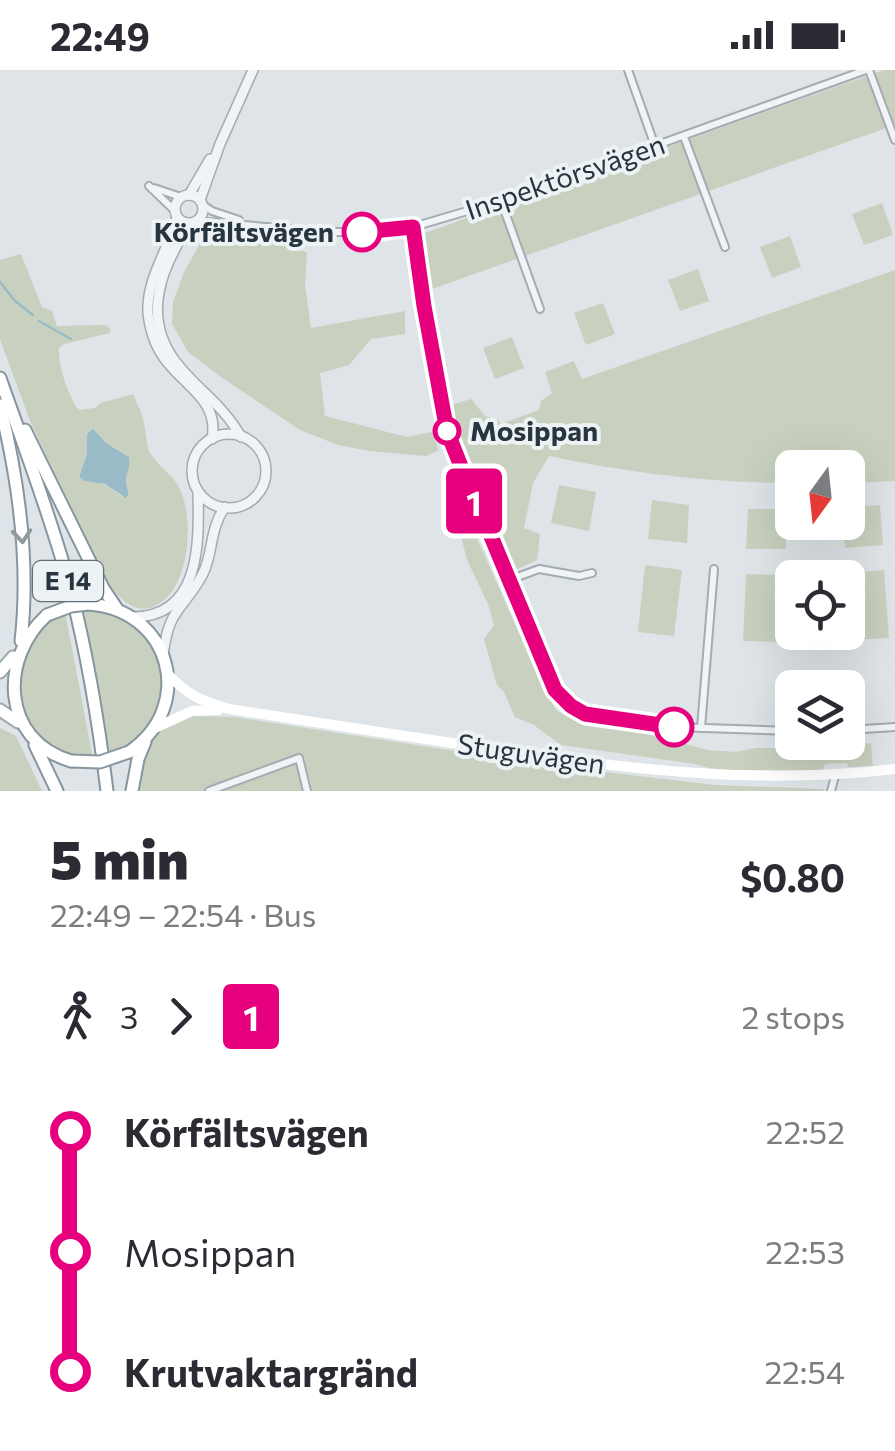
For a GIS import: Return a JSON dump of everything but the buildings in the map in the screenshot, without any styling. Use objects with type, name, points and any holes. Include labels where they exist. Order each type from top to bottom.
[{"type":"main road","points":[[0,378],[116,609]]},
{"type":"main road","name":"E 14","points":[[0,378],[67,577],[88,667],[101,744],[104,791]]},
{"type":"main road","name":"E 14","points":[[0,396],[61,580],[84,669],[104,791]]},
{"type":"main road","points":[[0,406],[19,499],[24,560],[21,641]]},
{"type":"main road","points":[[0,672],[33,626],[48,615],[88,604],[116,609],[132,617],[154,638],[168,673],[166,702],[138,758],[132,791]]},
{"type":"main road","points":[[13,657],[9,690],[18,722]]},
{"type":"main road","name":"Stuguvägen","points":[[168,673],[186,692],[229,709],[542,757],[693,775],[834,776],[895,769]]},
{"type":"main road","name":"Stuguvägen","points":[[151,733],[192,711],[229,709]]},
{"type":"main road","points":[[0,710],[18,722],[33,741],[57,791]]},
{"type":"main road","points":[[33,741],[50,754],[70,761],[100,762],[129,752],[151,733]]},
{"type":"street","points":[[241,437],[232,422],[176,362],[156,319],[156,296],[162,274],[203,212],[202,202],[220,144],[253,70]]},
{"type":"street","points":[[628,70],[655,146]]},
{"type":"street","points":[[867,70],[895,140]]},
{"type":"street","name":"Inspektörsvägen","points":[[194,222],[324,232],[413,227],[502,201],[867,70]]},
{"type":"street","points":[[684,136],[725,247]]},
{"type":"street","points":[[212,438],[212,414],[166,362],[156,346],[148,315],[151,285],[177,202],[220,144]]},
{"type":"street","points":[[194,222],[183,222],[149,186],[202,202]]},
{"type":"street","points":[[502,201],[540,309]]},
{"type":"street","name":"Inspektörsvägen","points":[[202,202],[212,212],[254,225]]},
{"type":"street","points":[[413,227],[442,408]]},
{"type":"street","points":[[228,434],[241,437],[262,454],[265,477],[260,490],[243,505],[226,507],[208,502],[193,479],[192,464],[198,450],[212,438],[228,434]]},
{"type":"street","points":[[466,490],[482,516],[555,690],[571,706],[585,714],[612,720],[775,730]]},
{"type":"street","points":[[132,617],[165,610],[191,576],[197,558],[198,491]]},
{"type":"street","points":[[163,655],[174,616],[202,576],[214,528],[226,507]]},
{"type":"street","points":[[701,728],[714,568]]},
{"type":"street","points":[[509,580],[539,569],[579,576],[592,573]]},
{"type":"street","points":[[865,729],[895,727]]},
{"type":"street","points":[[209,791],[298,758],[307,791]]},
{"type":"street","points":[[831,791],[834,776]]},
{"type":"green space","points":[[884,70],[895,70],[895,125],[432,289],[425,233]]},
{"type":"green space","points":[[882,203],[893,235],[864,245],[852,214]]},
{"type":"green space","points":[[206,233],[293,243],[293,249],[307,252],[305,285],[311,328],[405,311],[405,334],[371,339],[349,365],[320,373],[325,416],[407,437],[431,432],[439,450],[426,456],[338,445],[300,430],[188,352],[172,324],[173,302],[184,272]]},
{"type":"green space","points":[[790,236],[801,267],[772,278],[760,247]]},
{"type":"green space","points":[[21,254],[42,307],[52,311],[57,326],[110,328],[110,333],[64,344],[59,348],[60,363],[66,386],[79,410],[133,394],[150,453],[180,489],[188,533],[183,566],[170,594],[152,607],[131,606],[109,585],[30,421],[0,339],[0,260]],"holes":[[[88,434],[129,457],[127,498],[104,484],[79,477],[87,454]]]},
{"type":"green space","points":[[698,269],[709,301],[680,311],[668,280]]},
{"type":"green space","points":[[895,270],[895,481],[865,482],[865,450],[775,450],[775,482],[640,472],[549,456],[533,483],[524,528],[540,534],[537,560],[513,571],[456,439],[448,406],[471,399],[485,416],[501,424],[539,410],[541,401],[552,393],[545,372],[574,361],[582,379]]},
{"type":"green space","points":[[603,303],[615,334],[586,345],[574,313]]},
{"type":"green space","points":[[512,337],[524,368],[495,379],[483,348]]},
{"type":"green space","points":[[559,485],[596,492],[589,531],[551,523]]},
{"type":"green space","points":[[652,500],[689,505],[687,543],[648,539]]},
{"type":"green space","points":[[453,504],[465,511],[556,710],[585,726],[648,734],[708,750],[775,748],[775,760],[865,760],[865,744],[871,743],[873,766],[848,767],[847,763],[825,764],[823,770],[715,770],[561,745],[534,725],[515,717],[497,685],[484,639],[494,625],[467,560]]},
{"type":"green space","points":[[880,505],[883,545],[845,548],[844,540],[865,540],[865,506]]},
{"type":"green space","points":[[748,509],[775,509],[775,540],[786,540],[786,549],[746,549]]},
{"type":"green space","points":[[645,565],[682,570],[674,636],[638,632]]},
{"type":"green space","points":[[884,570],[889,638],[865,639],[865,572]]},
{"type":"green space","points":[[746,574],[775,575],[775,642],[743,641]]},
{"type":"green space","points":[[83,609],[117,614],[146,634],[162,665],[163,699],[140,739],[110,756]]},
{"type":"green space","points":[[65,612],[93,759],[71,757],[41,741],[20,714],[18,659],[45,623]]},
{"type":"green space","points":[[187,716],[235,717],[545,765],[715,785],[824,789],[135,791],[152,739],[164,726]]},
{"type":"green space","points":[[0,728],[16,736],[42,791],[0,791]]},
{"type":"water","points":[[93,429],[129,457],[126,498],[105,484],[79,477],[87,454],[87,434]]},
{"type":"waterway","points":[[0,282],[33,315]]},
{"type":"waterway","points":[[39,321],[71,339]]},
{"type":"bus line","name":"1","points":[[362,232],[413,227],[447,431],[464,474],[466,490],[493,541],[555,690],[585,714],[674,727]]},
{"type":"place","name":"Körfältsvägen","points":[[362,232]]},
{"type":"place","name":"Mosippan","points":[[447,431]]}]
